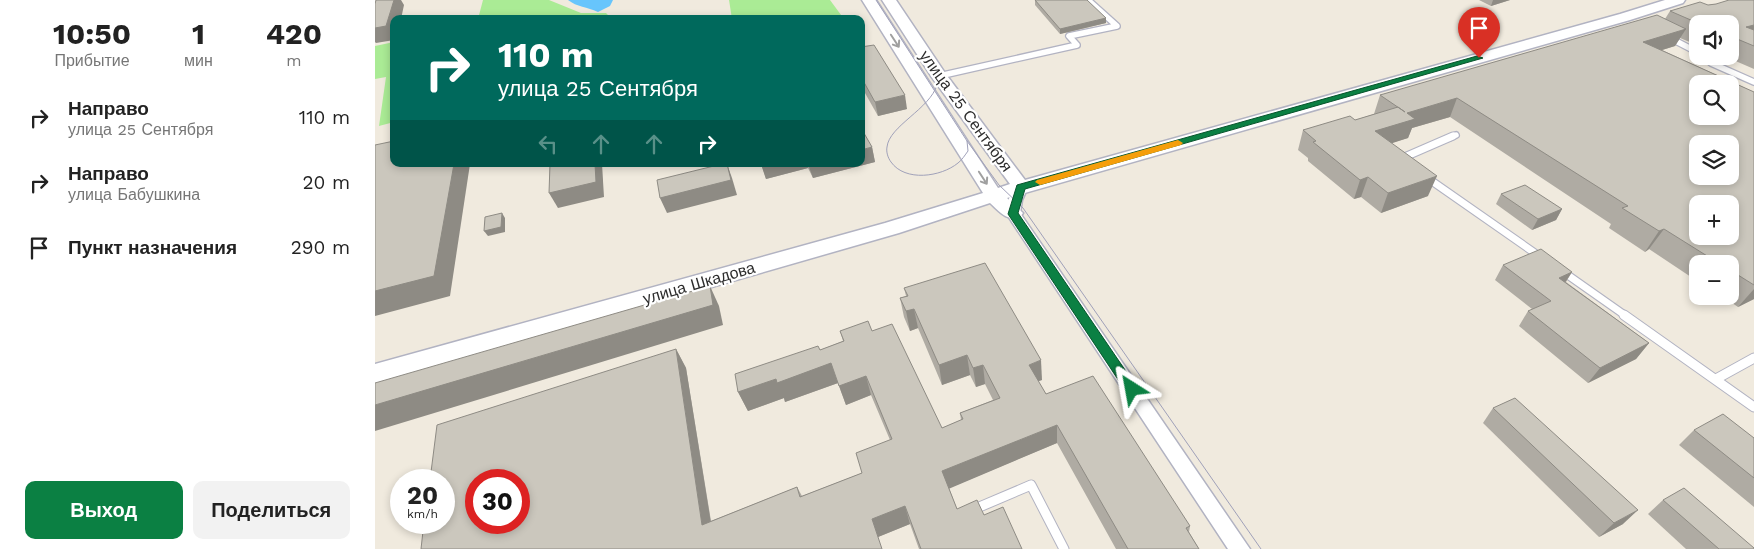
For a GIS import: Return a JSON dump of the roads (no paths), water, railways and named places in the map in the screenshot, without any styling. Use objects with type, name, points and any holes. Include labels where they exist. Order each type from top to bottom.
[{"type":"main road","points":[[869,0],[994,196],[1013,214]]},
{"type":"main road","name":"улица 25 Сентября","points":[[889,0],[939,76],[1021,187]]},
{"type":"main road","name":"улица Шкадова","points":[[375,374],[892,228],[1021,187],[1629,19],[1678,0]]},
{"type":"street","name":"улица 25 Сентября","points":[[1013,214],[1021,187]]},
{"type":"street","points":[[1013,214],[1239,549]]},
{"type":"lane","points":[[939,76],[1077,45],[1069,36],[1117,26],[1088,0]]},
{"type":"lane","points":[[1661,34],[1689,48]]},
{"type":"lane","points":[[1716,65],[1754,82]]},
{"type":"lane","points":[[1407,164],[1399,158],[1456,135]]},
{"type":"lane","points":[[1415,169],[1545,260]]},
{"type":"lane","points":[[1553,266],[1754,407]]},
{"type":"lane","points":[[1716,379],[1754,358]]},
{"type":"lane","points":[[977,508],[1031,484],[1064,549]]},
{"type":"water","points":[[568,0],[613,0],[610,6],[598,12]]},
{"type":"tram line","points":[[876,0],[934,91]]},
{"type":"tram line","points":[[934,91],[937,85]]},
{"type":"tram line","points":[[934,91],[967,141]]},
{"type":"tram line","points":[[934,91],[927,102],[902,124],[889,139],[887,149],[889,159],[897,168],[905,173],[923,175],[942,172],[959,162],[968,151],[967,141]]},
{"type":"tram line","points":[[967,141],[999,185],[1023,208],[1261,549]]}]
